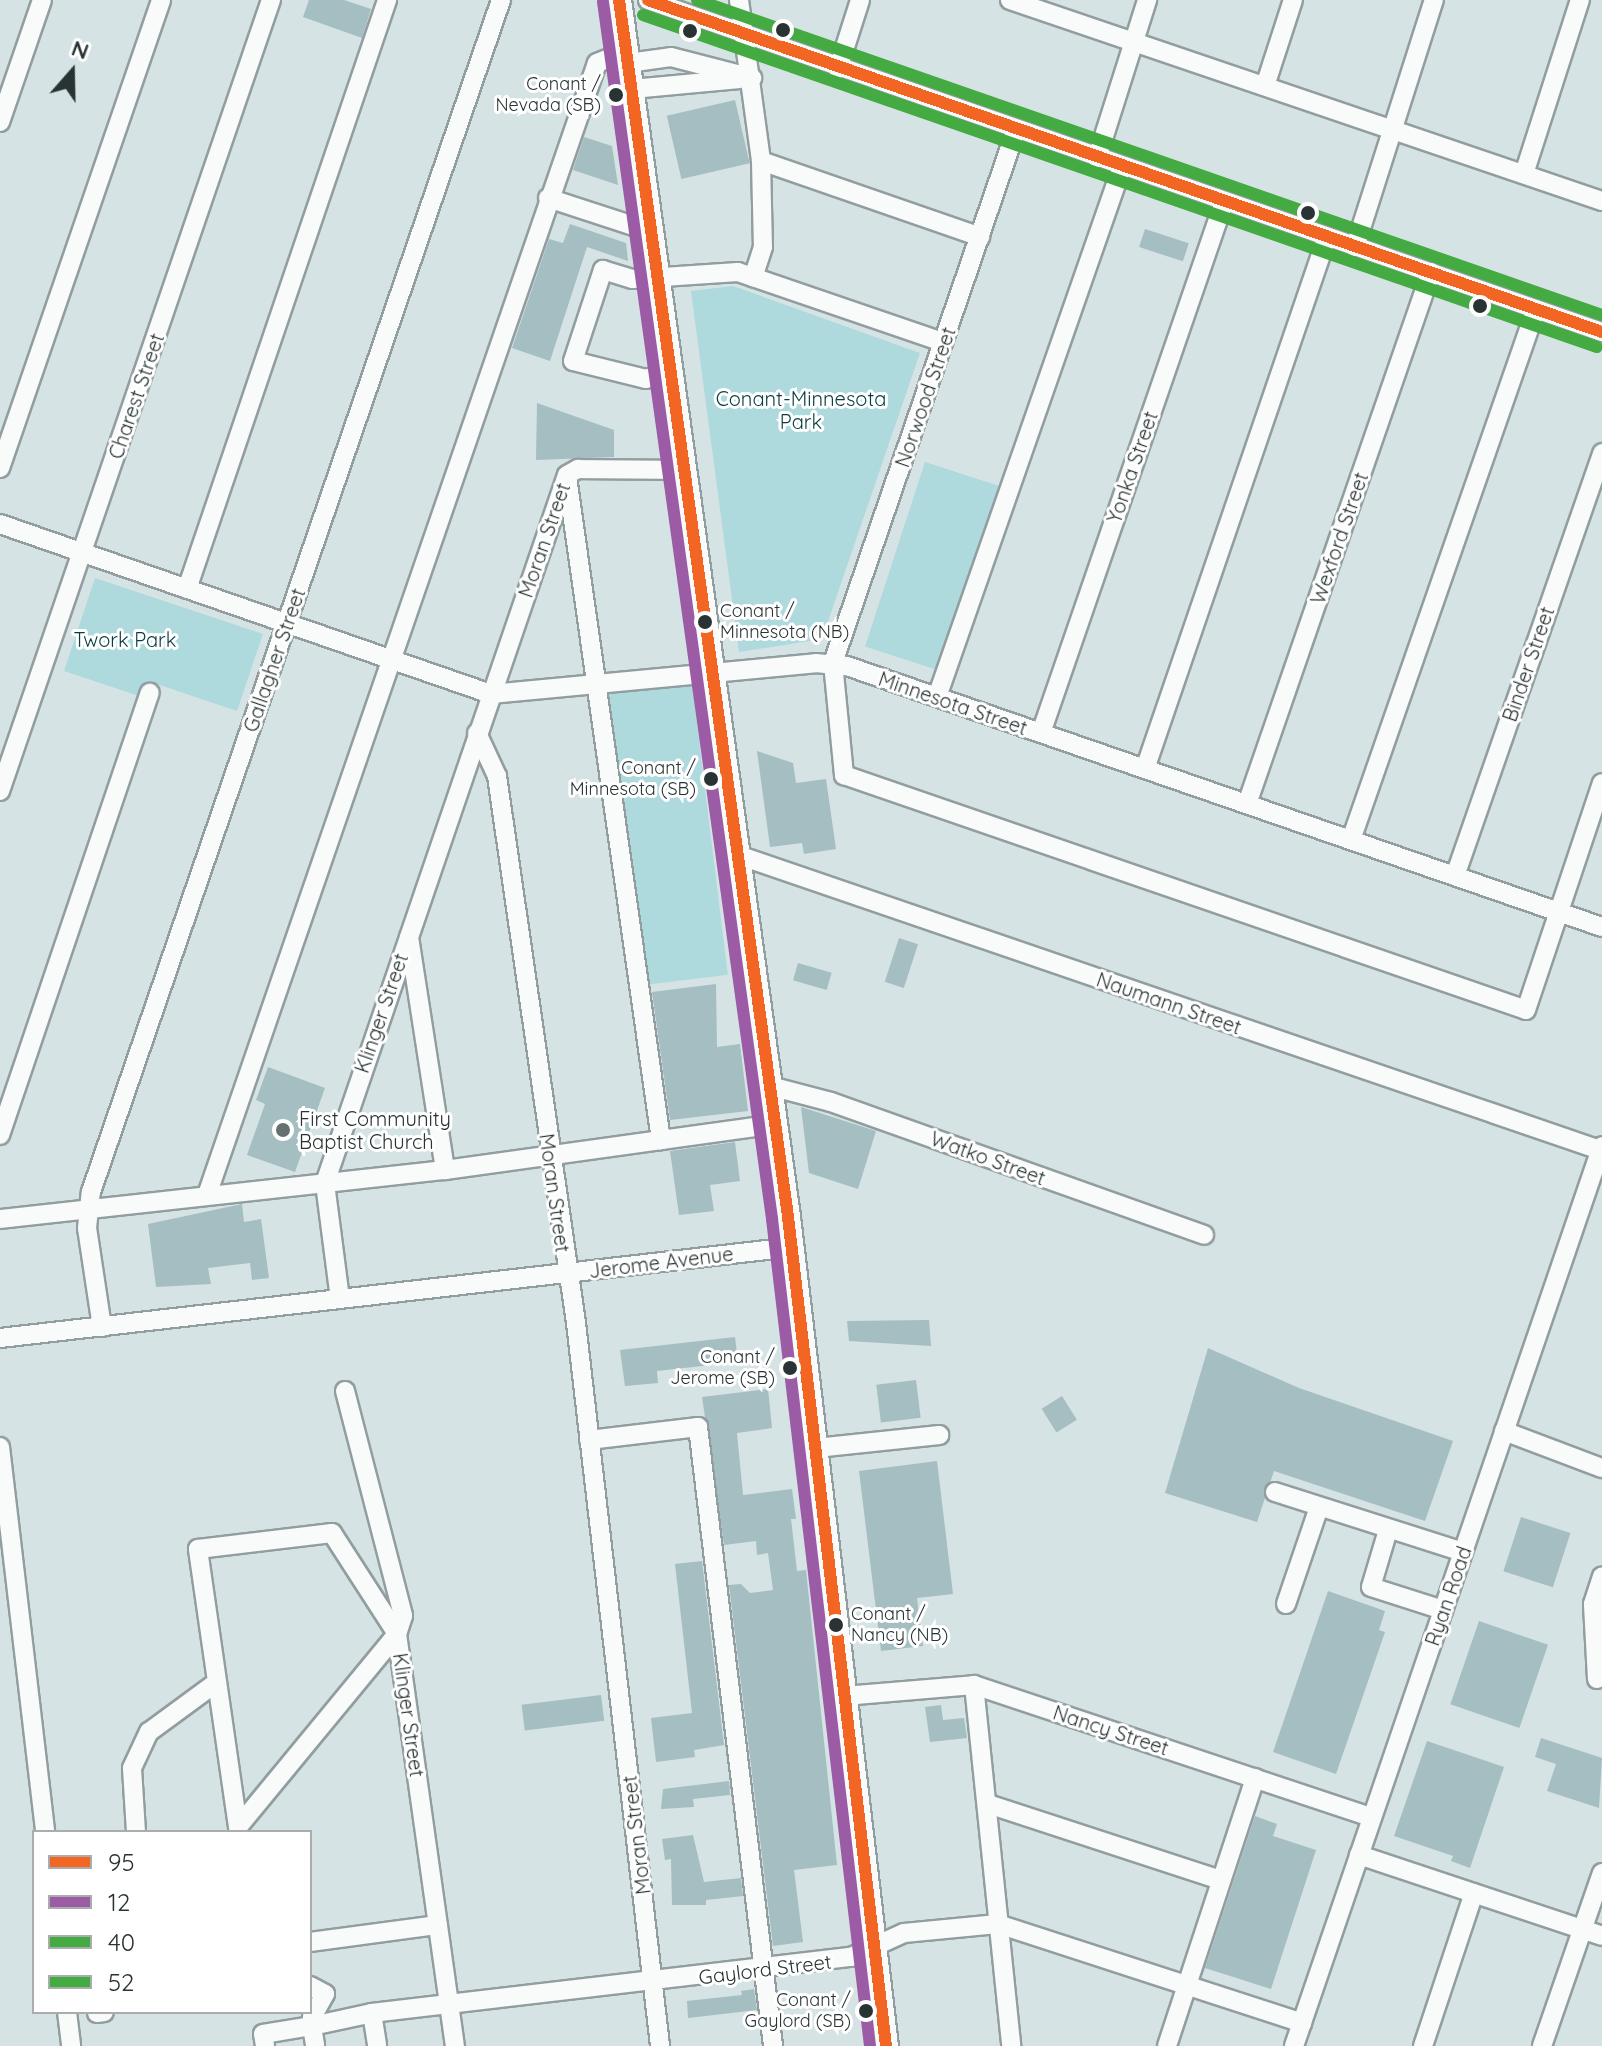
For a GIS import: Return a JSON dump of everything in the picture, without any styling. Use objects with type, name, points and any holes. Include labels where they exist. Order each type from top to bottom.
[{"type":"main road","points":[[619,0],[792,1247],[886,2046]]},
{"type":"street","points":[[0,122],[42,0]]},
{"type":"street","points":[[0,468],[161,0]]},
{"type":"street","name":"Charest Street","points":[[0,791],[271,0]]},
{"type":"street","points":[[187,589],[387,0]]},
{"type":"street","name":"Gallagher Street","points":[[102,1327],[88,1207],[501,0]]},
{"type":"street","points":[[648,0],[838,69],[1602,332]]},
{"type":"street","points":[[739,0],[761,161],[763,247],[753,277]]},
{"type":"street","points":[[838,69],[860,0]]},
{"type":"street","points":[[1010,0],[1602,201]]},
{"type":"street","points":[[1097,158],[1147,0]]},
{"type":"street","points":[[1265,86],[1293,0]]},
{"type":"street","points":[[1355,247],[1434,0]]},
{"type":"street","points":[[1524,174],[1580,0]]},
{"type":"street","points":[[207,1195],[597,63],[627,57],[671,57],[752,78]]},
{"type":"street","points":[[632,89],[752,78]]},
{"type":"street","name":"Norwood Street","points":[[833,663],[1016,130]]},
{"type":"street","points":[[761,161],[980,237]]},
{"type":"street","points":[[937,697],[1122,167]]},
{"type":"street","points":[[548,198],[652,232]]},
{"type":"street","name":"Yonka Street","points":[[1041,733],[1224,202]]},
{"type":"street","points":[[1145,769],[1327,237]]},
{"type":"street","points":[[671,373],[646,379],[573,361],[603,270],[633,279],[658,279],[726,270],[943,342]]},
{"type":"street","name":"Wexford Street","points":[[1247,804],[1431,272]]},
{"type":"street","points":[[1351,840],[1536,309]]},
{"type":"street","name":"Binder Street","points":[[1455,876],[1602,453]]},
{"type":"street","name":"Moran Street","points":[[660,2046],[568,1273],[497,776],[477,733],[567,475],[578,469],[684,470]]},
{"type":"street","points":[[567,475],[600,684],[661,1140]]},
{"type":"street","name":"Minnesota Street","points":[[0,524],[491,694],[833,663],[1602,927]]},
{"type":"street","points":[[833,663],[844,775],[1526,1010],[1602,783]]},
{"type":"street","points":[[0,1135],[150,693]]},
{"type":"street","name":"Klinger Street","points":[[340,1299],[325,1183],[477,733]]},
{"type":"street","name":"Naumann Street","points":[[738,855],[1601,1148]]},
{"type":"street","points":[[408,934],[445,1170]]},
{"type":"street","name":"Watko Street","points":[[770,1086],[831,1102],[1204,1235]]},
{"type":"street","points":[[0,1219],[445,1170],[775,1124]]},
{"type":"street","name":"Ryan Road","points":[[1294,2046],[1601,1148]]},
{"type":"street","name":"Jerome Avenue","points":[[0,1338],[792,1247]]},
{"type":"street","name":"Klinger Street","points":[[345,1391],[403,1616],[397,1634],[455,2046]]},
{"type":"street","points":[[589,1440],[698,1427],[773,2046]]},
{"type":"street","points":[[1504,1431],[1602,1468]]},
{"type":"street","points":[[816,1448],[939,1435]]},
{"type":"street","points":[[0,1447],[45,1830]]},
{"type":"street","points":[[1275,1492],[1463,1552]]},
{"type":"street","points":[[1286,1604],[1319,1507]]},
{"type":"street","points":[[1388,1530],[1371,1587],[1443,1610]]},
{"type":"street","points":[[332,1533],[397,1634],[238,1827],[198,1549],[332,1533]]},
{"type":"street","points":[[1597,1679],[1593,1604],[1602,1576]]},
{"type":"street","points":[[136,1830],[132,1768],[149,1732],[217,1682]]},
{"type":"street","points":[[972,1684],[1014,2045]]},
{"type":"street","name":"Nancy Street","points":[[844,1696],[972,1684],[1371,1817]]},
{"type":"street","points":[[1167,2046],[1255,1778]]},
{"type":"street","points":[[988,1804],[1221,1880]]},
{"type":"street","points":[[1359,1855],[1602,1936]]},
{"type":"street","points":[[1542,2046],[1602,1873]]},
{"type":"street","points":[[1423,2046],[1474,1893]]},
{"type":"street","name":"Gaylord Street","points":[[265,2046],[263,2034],[372,2013],[765,1970],[851,1957],[904,1933],[998,1924],[1302,2023]]},
{"type":"street","points":[[312,1942],[438,1925]]},
{"type":"street","points":[[312,1987],[325,1994],[311,2019],[315,2046]]},
{"type":"street","points":[[372,2013],[377,2046]]},
{"type":"street","points":[[67,2014],[71,2046]]},
{"type":"green space","name":"Conant-Minnesota Park","points":[[733,286],[920,353],[822,639],[739,652],[691,291]]},
{"type":"green space","name":"Conant-Minnesota Park","points":[[925,462],[1003,487],[943,672],[865,647]]},
{"type":"green space","name":"Twork Park","points":[[95,578],[263,634],[237,711],[148,681],[142,697],[64,671]]},
{"type":"green space","points":[[692,683],[728,975],[640,986],[605,694]]},
{"type":"building","points":[[309,0],[344,0],[371,9],[362,38],[303,17]]},
{"type":"building","points":[[735,100],[750,163],[681,179],[667,116]]},
{"type":"building","points":[[584,137],[612,146],[618,185],[573,170]]},
{"type":"building","points":[[570,224],[626,243],[628,261],[587,247],[550,361],[512,348],[549,239],[563,243]]},
{"type":"building","points":[[1145,229],[1189,243],[1183,261],[1139,247]]},
{"type":"building","points":[[537,403],[614,430],[614,457],[536,460]]},
{"type":"building","points":[[757,751],[793,763],[796,783],[826,779],[836,849],[804,854],[802,843],[770,847]]},
{"type":"building","points":[[899,938],[918,944],[904,988],[885,982]]},
{"type":"building","points":[[798,963],[832,973],[827,990],[793,980]]},
{"type":"building","points":[[716,984],[717,1047],[740,1044],[748,1111],[670,1120],[652,992]]},
{"type":"building","name":"First Community Baptist Church","points":[[268,1067],[325,1088],[295,1172],[247,1155],[265,1104],[256,1100]]},
{"type":"building","points":[[801,1107],[876,1131],[858,1189],[809,1173]]},
{"type":"building","points":[[735,1142],[740,1181],[710,1185],[714,1211],[679,1215],[670,1151]]},
{"type":"building","points":[[242,1204],[244,1222],[261,1219],[269,1278],[252,1280],[250,1263],[208,1268],[211,1284],[156,1287],[148,1224]]},
{"type":"building","points":[[929,1320],[931,1346],[849,1341],[847,1321]]},
{"type":"building","points":[[735,1337],[738,1362],[657,1371],[658,1383],[625,1386],[620,1350]]},
{"type":"building","points":[[1208,1348],[1299,1388],[1453,1441],[1425,1521],[1274,1471],[1257,1522],[1165,1493]]},
{"type":"building","points":[[916,1380],[921,1418],[881,1423],[876,1385]]},
{"type":"building","points":[[768,1389],[772,1428],[737,1433],[743,1495],[792,1489],[796,1519],[791,1519],[797,1571],[806,1570],[837,1865],[794,1870],[803,1942],[773,1946],[729,1585],[741,1584],[750,1593],[773,1590],[768,1553],[757,1555],[756,1541],[724,1545],[702,1397]]},
{"type":"building","points":[[1062,1396],[1077,1420],[1056,1432],[1042,1409]]},
{"type":"building","points":[[937,1461],[953,1594],[917,1598],[923,1646],[881,1651],[859,1471]]},
{"type":"building","points":[[1521,1517],[1570,1533],[1553,1587],[1503,1571]]},
{"type":"building","points":[[702,1561],[724,1745],[694,1750],[695,1757],[656,1762],[651,1718],[692,1713],[675,1564]]},
{"type":"building","points":[[1328,1591],[1385,1611],[1379,1630],[1385,1632],[1336,1774],[1273,1752]]},
{"type":"building","points":[[1479,1621],[1548,1645],[1519,1728],[1450,1704]]},
{"type":"building","points":[[601,1695],[604,1721],[525,1731],[522,1705]]},
{"type":"building","points":[[941,1705],[943,1720],[964,1718],[967,1738],[930,1742],[925,1707]]},
{"type":"building","points":[[1541,1738],[1602,1758],[1599,1808],[1547,1791],[1556,1764],[1535,1757]]},
{"type":"building","points":[[1427,1741],[1504,1767],[1470,1868],[1451,1861],[1453,1856],[1394,1836]]},
{"type":"building","points":[[729,1781],[730,1795],[693,1799],[694,1807],[661,1809],[663,1789]]},
{"type":"building","points":[[1255,1816],[1277,1824],[1273,1836],[1316,1850],[1271,1989],[1205,1968]]},
{"type":"building","points":[[693,1835],[704,1882],[741,1878],[743,1896],[706,1900],[706,1905],[672,1905],[671,1859],[665,1860],[662,1839]]},
{"type":"building","points":[[754,1989],[757,2010],[688,2018],[687,2001],[742,1995],[741,1991]]},
{"type":"transit line","name":"95","points":[[619,0],[788,1217],[886,2046]]},
{"type":"transit line","name":"95","points":[[648,0],[1602,332]]},
{"type":"transit line","name":"52","points":[[697,0],[1602,315]]},
{"type":"transit line","name":"12","points":[[603,2],[772,1219],[870,2046]]},
{"type":"transit line","name":"40","points":[[643,15],[1597,347]]},
{"type":"place","name":"Conant / Nevada (SB)","points":[[616,95]]},
{"type":"place","name":"Conant / Minnesota (NB)","points":[[705,622]]},
{"type":"place","name":"Conant / Minnesota (SB)","points":[[711,779]]},
{"type":"place","name":"First Community Baptist Church","points":[[283,1130]]},
{"type":"place","name":"Conant / Jerome (SB)","points":[[790,1368]]},
{"type":"place","name":"Conant / Nancy (NB)","points":[[836,1625]]},
{"type":"place","name":"Conant / Gaylord (SB)","points":[[866,2011]]}]
